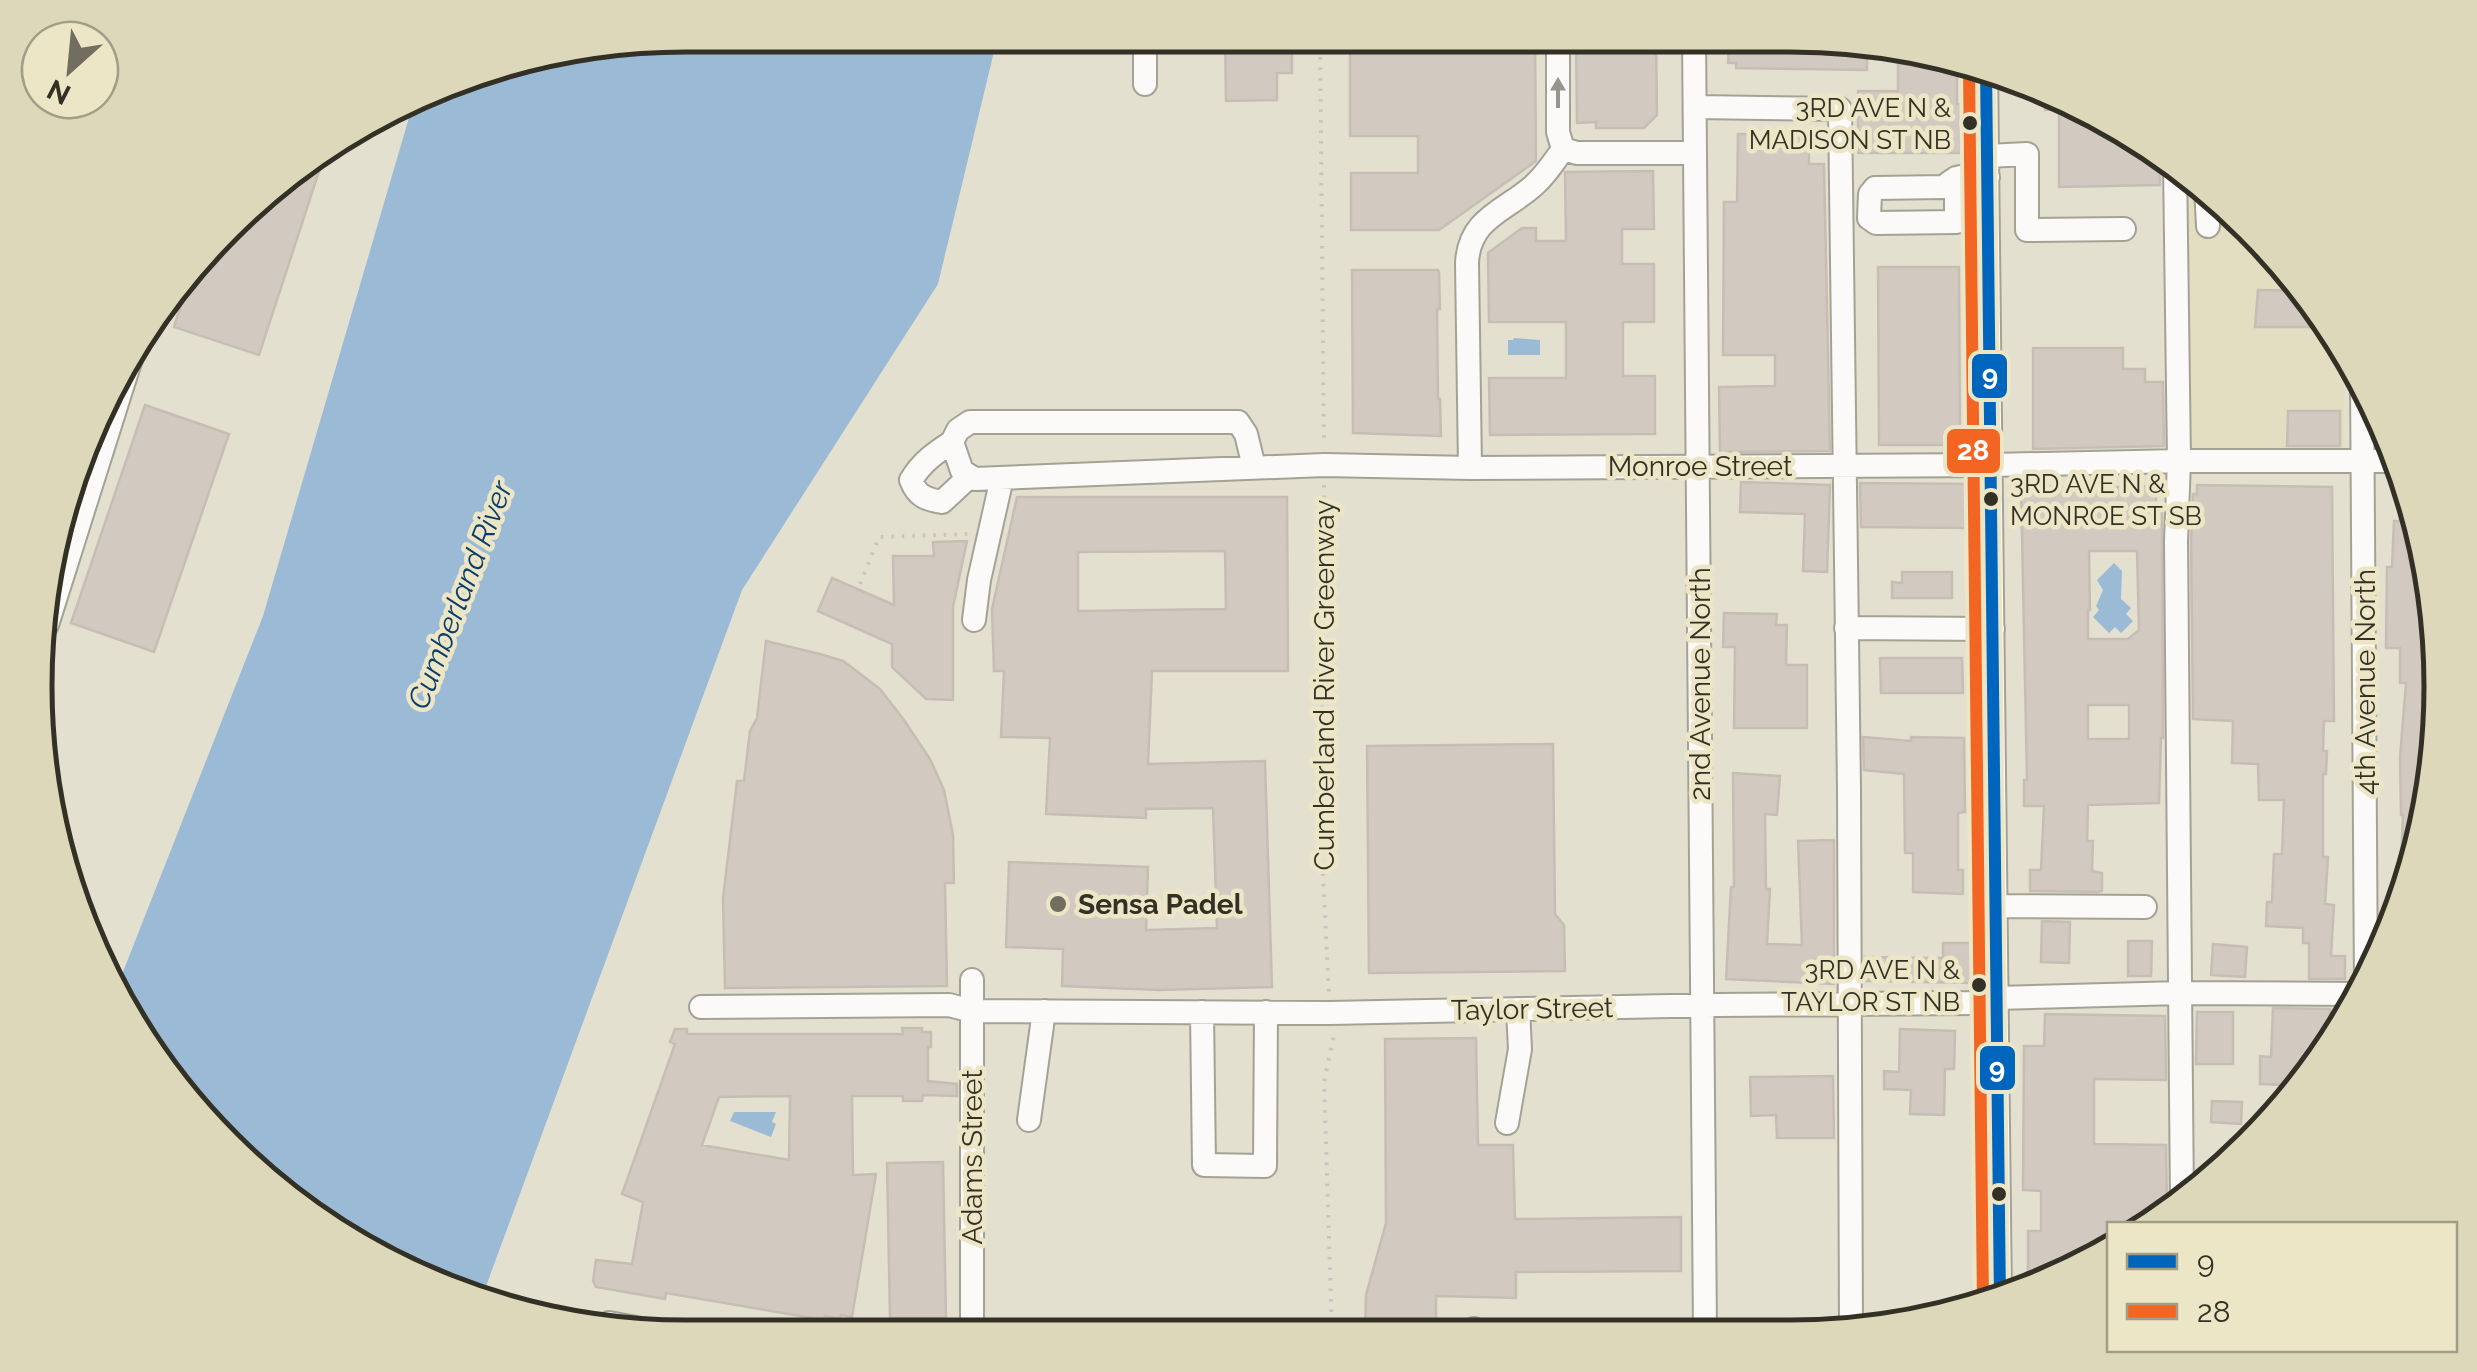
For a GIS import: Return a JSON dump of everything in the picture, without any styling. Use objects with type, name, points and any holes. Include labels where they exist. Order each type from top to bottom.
[{"type":"street","points":[[1145,52],[1145,84]]},
{"type":"street","points":[[1558,52],[1558,132],[1563,149]]},
{"type":"street","name":"2nd Avenue North","points":[[1694,52],[1706,1320]]},
{"type":"street","points":[[1986,83],[2000,1284]]},
{"type":"street","points":[[1695,107],[1840,109],[1851,1316]]},
{"type":"street","points":[[1563,149],[1577,153],[1695,153]]},
{"type":"street","points":[[1470,468],[1468,250],[1478,228],[1537,183],[1563,149]]},
{"type":"street","points":[[1956,178],[2027,154],[2026,230],[2124,228]]},
{"type":"street","points":[[2175,182],[2182,1185]]},
{"type":"street","points":[[2207,208],[2208,226]]},
{"type":"street","name":"4th Avenue North","points":[[2363,415],[2366,951]]},
{"type":"street","points":[[64,570],[112,419]]},
{"type":"street","points":[[952,442],[962,471],[970,476],[942,502],[927,500],[916,492],[911,480],[927,459],[952,442],[958,430],[970,422],[1238,422],[1246,434],[1254,466]]},
{"type":"street","name":"Monroe Street","points":[[970,476],[976,479],[1319,465],[1470,468],[2383,461]]},
{"type":"street","points":[[974,620],[1002,478]]},
{"type":"street","points":[[1846,628],[1993,629]]},
{"type":"street","points":[[1996,906],[2145,906]]},
{"type":"street","name":"Adams Street","points":[[972,980],[972,1320]]},
{"type":"street","name":"Taylor Street","points":[[702,1006],[949,1005],[972,1010],[1330,1013],[1974,1003],[1997,998],[2180,993],[2345,994]]},
{"type":"street","points":[[1507,1123],[1520,1049],[1518,1009]]},
{"type":"street","points":[[1029,1120],[1044,1011]]},
{"type":"street","points":[[1202,1012],[1204,1165],[1265,1166],[1266,1012]]},
{"type":"path","name":"Cumberland River Greenway","points":[[1320,52],[1321,834],[1334,1036],[1324,1082],[1332,1320]]},
{"type":"path","points":[[860,584],[879,537],[972,534]]},
{"type":"shaded area","points":[[2179,185],[2267,268],[2294,300],[2340,369],[2344,376],[2345,455],[2182,455]]},
{"type":"water","name":"Cumberland River","points":[[686,52],[994,52],[938,284],[742,590],[486,1287],[369,1235],[300,1189],[268,1162],[183,1072],[122,974],[263,616],[409,117],[482,86],[603,58]]},
{"type":"water","points":[[1508,340],[1540,340],[1540,355],[1508,355]]},
{"type":"water","points":[[2114,563],[2122,571],[2121,599],[2131,608],[2126,614],[2133,621],[2121,633],[2115,627],[2109,633],[2093,617],[2099,610],[2096,606],[2103,590],[2097,580]]},
{"type":"water","points":[[734,1112],[776,1112],[771,1137],[730,1121]]},
{"type":"building","points":[[1225,52],[1292,52],[1292,73],[1277,73],[1277,100],[1226,101]]},
{"type":"building","points":[[1350,52],[1535,52],[1536,161],[1439,230],[1351,230],[1351,173],[1418,173],[1418,136],[1350,136]]},
{"type":"building","points":[[1576,52],[1656,52],[1657,115],[1644,128],[1596,128],[1596,122],[1577,123]]},
{"type":"building","points":[[1728,52],[1832,54],[1867,57],[1867,70],[1736,68],[1736,63],[1728,63]]},
{"type":"building","points":[[1898,62],[1957,75],[1961,153],[1858,153],[1858,91],[1898,91]]},
{"type":"building","points":[[2059,113],[2108,137],[2160,171],[2160,185],[2059,187]]},
{"type":"building","points":[[1738,134],[1809,135],[1809,164],[1824,164],[1830,451],[1720,452],[1719,387],[1775,386],[1775,355],[1723,355],[1724,202],[1737,202]]},
{"type":"building","points":[[320,169],[259,355],[174,327],[182,301],[210,268],[268,210]]},
{"type":"building","points":[[1653,171],[1654,229],[1622,229],[1622,264],[1654,264],[1654,322],[1623,322],[1623,376],[1655,376],[1655,434],[1490,435],[1489,378],[1566,378],[1566,322],[1489,322],[1488,253],[1522,228],[1536,228],[1536,241],[1566,241],[1565,172]]},
{"type":"building","points":[[1878,267],[1959,267],[1960,445],[1879,445]]},
{"type":"building","points":[[1352,270],[1438,270],[1441,436],[1353,433]]},
{"type":"building","points":[[2258,290],[2286,291],[2313,327],[2255,327]]},
{"type":"building","points":[[2033,348],[2123,348],[2123,369],[2145,369],[2145,382],[2163,382],[2164,446],[2033,449]]},
{"type":"building","points":[[145,405],[229,434],[154,652],[71,623]]},
{"type":"building","points":[[2288,411],[2340,411],[2340,446],[2287,446]]},
{"type":"building","points":[[1741,482],[1830,485],[1827,572],[1803,571],[1805,514],[1740,512]]},
{"type":"building","points":[[1860,483],[1969,484],[1968,528],[1861,527]]},
{"type":"building","points":[[2021,485],[2156,486],[2156,507],[2162,507],[2163,738],[2159,803],[2088,805],[2087,841],[2093,841],[2092,871],[2102,873],[2102,891],[2030,891],[2030,870],[2041,870],[2044,806],[2024,806],[2027,780]],"holes":[[[2089,551],[2137,551],[2139,630],[2128,639],[2088,639]],[[2088,705],[2129,705],[2129,739],[2088,739]]]},
{"type":"building","points":[[2197,485],[2332,487],[2334,721],[2324,721],[2323,751],[2327,751],[2323,774],[2323,857],[2328,857],[2325,904],[2334,905],[2331,956],[2345,956],[2345,979],[2309,979],[2309,943],[2303,943],[2303,928],[2266,926],[2267,902],[2272,902],[2274,854],[2282,854],[2284,800],[2259,800],[2258,764],[2232,763],[2233,721],[2193,719],[2191,541],[2193,494],[2197,494]]},
{"type":"building","points":[[1017,497],[1287,497],[1288,671],[1152,671],[1148,764],[1265,761],[1272,987],[1159,990],[1062,986],[1063,949],[1006,947],[1009,862],[1148,867],[1146,930],[1217,928],[1213,808],[1146,809],[1146,818],[1046,814],[1050,738],[1001,737],[1004,671],[994,671],[992,609]],"holes":[[[1225,551],[1226,609],[1078,611],[1078,552]]]},
{"type":"building","points":[[2394,521],[2403,521],[2419,603],[2424,686],[2419,769],[2401,856],[2400,757],[2406,683],[2400,683],[2400,648],[2386,648],[2387,567],[2392,567]]},
{"type":"building","points":[[967,541],[953,607],[953,700],[926,699],[892,667],[892,644],[818,611],[832,578],[894,605],[893,556],[934,556],[933,542]]},
{"type":"building","points":[[1902,572],[1952,572],[1952,598],[1892,598],[1892,582],[1902,583]]},
{"type":"building","points":[[1724,613],[1777,614],[1776,625],[1787,625],[1786,665],[1807,665],[1807,728],[1734,728],[1735,647],[1723,647]]},
{"type":"building","points":[[766,641],[843,661],[880,689],[930,759],[944,790],[953,835],[954,883],[945,883],[947,986],[725,988],[723,898],[737,781],[744,781],[750,731],[757,718]]},
{"type":"building","points":[[1880,658],[1962,658],[1963,693],[1881,693]]},
{"type":"building","points":[[1863,737],[1911,741],[1911,737],[1964,738],[1965,812],[1958,813],[1958,870],[1963,870],[1963,894],[1913,892],[1913,853],[1905,853],[1904,774],[1864,770]]},
{"type":"building","points":[[1553,744],[1555,914],[1564,925],[1565,971],[1369,973],[1367,746]]},
{"type":"building","points":[[1733,773],[1780,776],[1777,815],[1765,814],[1766,889],[1770,889],[1767,944],[1802,945],[1798,841],[1834,840],[1834,984],[1726,979],[1734,887]]},
{"type":"building","points":[[2042,921],[2070,922],[2069,963],[2041,962]]},
{"type":"building","points":[[2128,941],[2152,941],[2151,976],[2128,976]]},
{"type":"building","points":[[1943,943],[1971,943],[1971,983],[1865,981],[1865,957],[1943,958]]},
{"type":"building","points":[[2213,944],[2247,947],[2245,977],[2211,975]]},
{"type":"building","points":[[2273,1008],[2330,1009],[2330,1019],[2283,1085],[2260,1084],[2260,1056],[2271,1057]]},
{"type":"building","points":[[2197,1012],[2233,1012],[2233,1064],[2196,1064]]},
{"type":"building","points":[[2045,1014],[2165,1016],[2166,1080],[2094,1079],[2094,1144],[2166,1145],[2167,1196],[2129,1222],[2107,1222],[2107,1236],[2028,1273],[2028,1231],[2041,1231],[2041,1191],[2023,1190],[2024,1046],[2044,1046]]},
{"type":"building","points":[[902,1028],[931,1032],[928,1081],[957,1084],[957,1096],[923,1095],[922,1101],[903,1101],[903,1096],[852,1096],[853,1175],[876,1174],[852,1317],[825,1316],[824,1320],[666,1293],[665,1299],[596,1287],[596,1260],[632,1264],[643,1202],[622,1194],[675,1044],[670,1042],[675,1029],[687,1029],[687,1034],[903,1034]],"holes":[[[790,1096],[789,1160],[702,1145],[719,1097]]]},
{"type":"building","points":[[1900,1029],[1955,1031],[1954,1069],[1945,1069],[1944,1115],[1910,1114],[1911,1090],[1884,1089],[1884,1071],[1899,1072]]},
{"type":"building","points":[[1476,1038],[1478,1145],[1513,1145],[1515,1219],[1681,1217],[1681,1271],[1516,1272],[1516,1298],[1436,1296],[1436,1320],[1365,1320],[1366,1295],[1386,1223],[1385,1039]]},
{"type":"building","points":[[1833,1076],[1834,1138],[1777,1138],[1776,1115],[1751,1116],[1750,1077]]},
{"type":"building","points":[[2212,1101],[2242,1102],[2241,1124],[2211,1122]]},
{"type":"building","points":[[943,1162],[946,1318],[890,1318],[887,1163]]},
{"type":"transit line","name":"28","points":[[1969,78],[1983,1290]]},
{"type":"transit line","name":"9","points":[[1986,83],[2000,1284]]},
{"type":"place","name":"3RD AVE N & MADISON ST NB","points":[[1970,123]]},
{"type":"place","name":"3RD AVE N & MONROE ST SB","points":[[1991,499]]},
{"type":"place","name":"Sensa Padel","points":[[1058,904]]},
{"type":"place","name":"3RD AVE N & TAYLOR ST NB","points":[[1979,985]]}]
